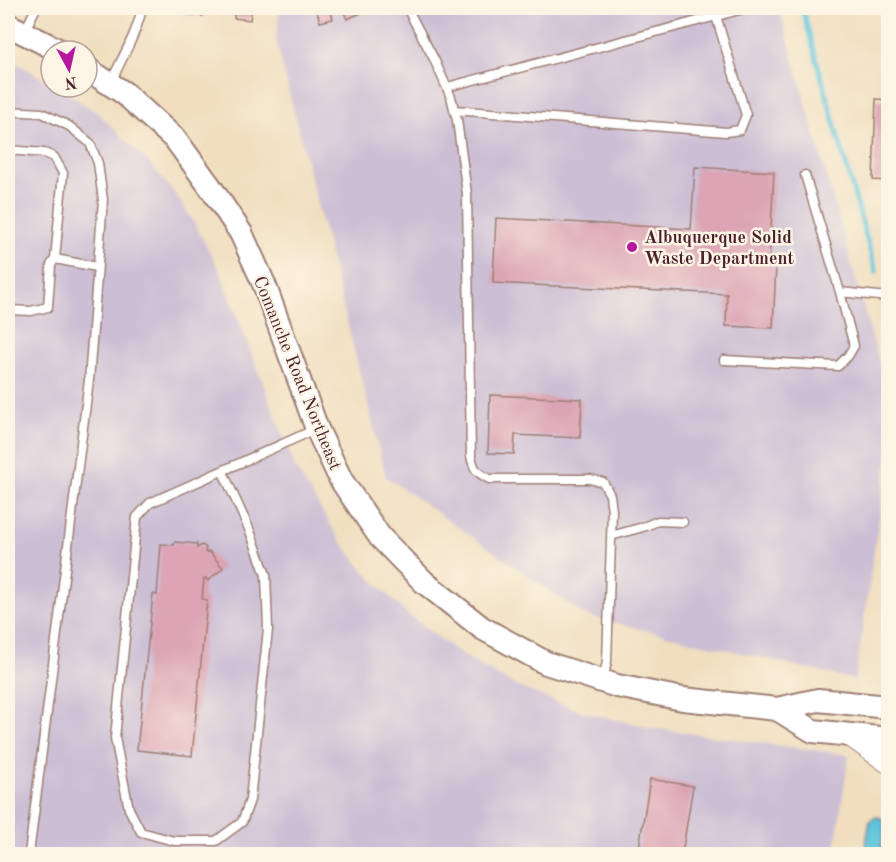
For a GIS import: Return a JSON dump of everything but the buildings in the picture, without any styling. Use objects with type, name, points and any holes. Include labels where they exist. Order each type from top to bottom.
[{"type":"main road","points":[[16,29],[39,40]]},
{"type":"main road","name":"Comanche Road Northeast","points":[[99,77],[124,93],[176,140],[241,233],[264,284],[317,429],[341,480],[380,537],[424,582],[482,628],[546,663],[617,686],[682,699],[777,709],[818,700],[882,704]]},
{"type":"main road","name":"Comanche Road Northeast","points":[[777,709],[813,731],[888,739]]},
{"type":"street","points":[[848,735],[888,763]]},
{"type":"lane","points":[[16,29],[36,8]]},
{"type":"lane","points":[[110,84],[126,51],[142,8]]},
{"type":"lane","points":[[407,8],[447,87],[457,120],[467,194],[473,467],[477,473],[489,479],[590,479],[603,482],[610,495],[612,511],[607,661],[603,682]]},
{"type":"lane","points":[[447,87],[747,8]]},
{"type":"lane","points":[[454,110],[726,132],[740,130],[746,115],[716,16]]},
{"type":"lane","points":[[8,111],[42,113],[69,126],[90,143],[98,163],[103,200],[88,391],[29,855]]},
{"type":"lane","points":[[8,150],[44,153],[54,157],[63,173],[48,306],[31,311],[8,310]]},
{"type":"lane","points":[[724,360],[838,366],[854,346],[805,175]]},
{"type":"lane","points":[[55,259],[97,267]]},
{"type":"lane","points":[[840,292],[888,297]]},
{"type":"lane","points":[[223,472],[250,531],[266,575],[268,630],[250,800],[242,822],[216,841],[174,841],[141,832],[129,809],[115,738],[137,517],[150,503],[317,429]]},
{"type":"lane","points":[[611,536],[658,521],[683,522]]},
{"type":"shaded area","points":[[280,8],[779,8],[888,393],[888,458],[855,680],[586,616],[386,477],[276,40]]},
{"type":"shaded area","points":[[8,60],[39,76],[39,99],[76,99],[99,114],[151,165],[173,191],[193,221],[218,267],[296,469],[340,540],[365,572],[407,614],[462,655],[518,687],[583,712],[652,728],[849,755],[834,854],[8,854]]},
{"type":"water","points":[[877,817],[881,818],[884,824],[880,854],[864,854],[870,821]]},
{"type":"waterway","points":[[802,8],[876,272]]},
{"type":"place","name":"Albuquerque Solid Waste Department","points":[[632,247]]}]
